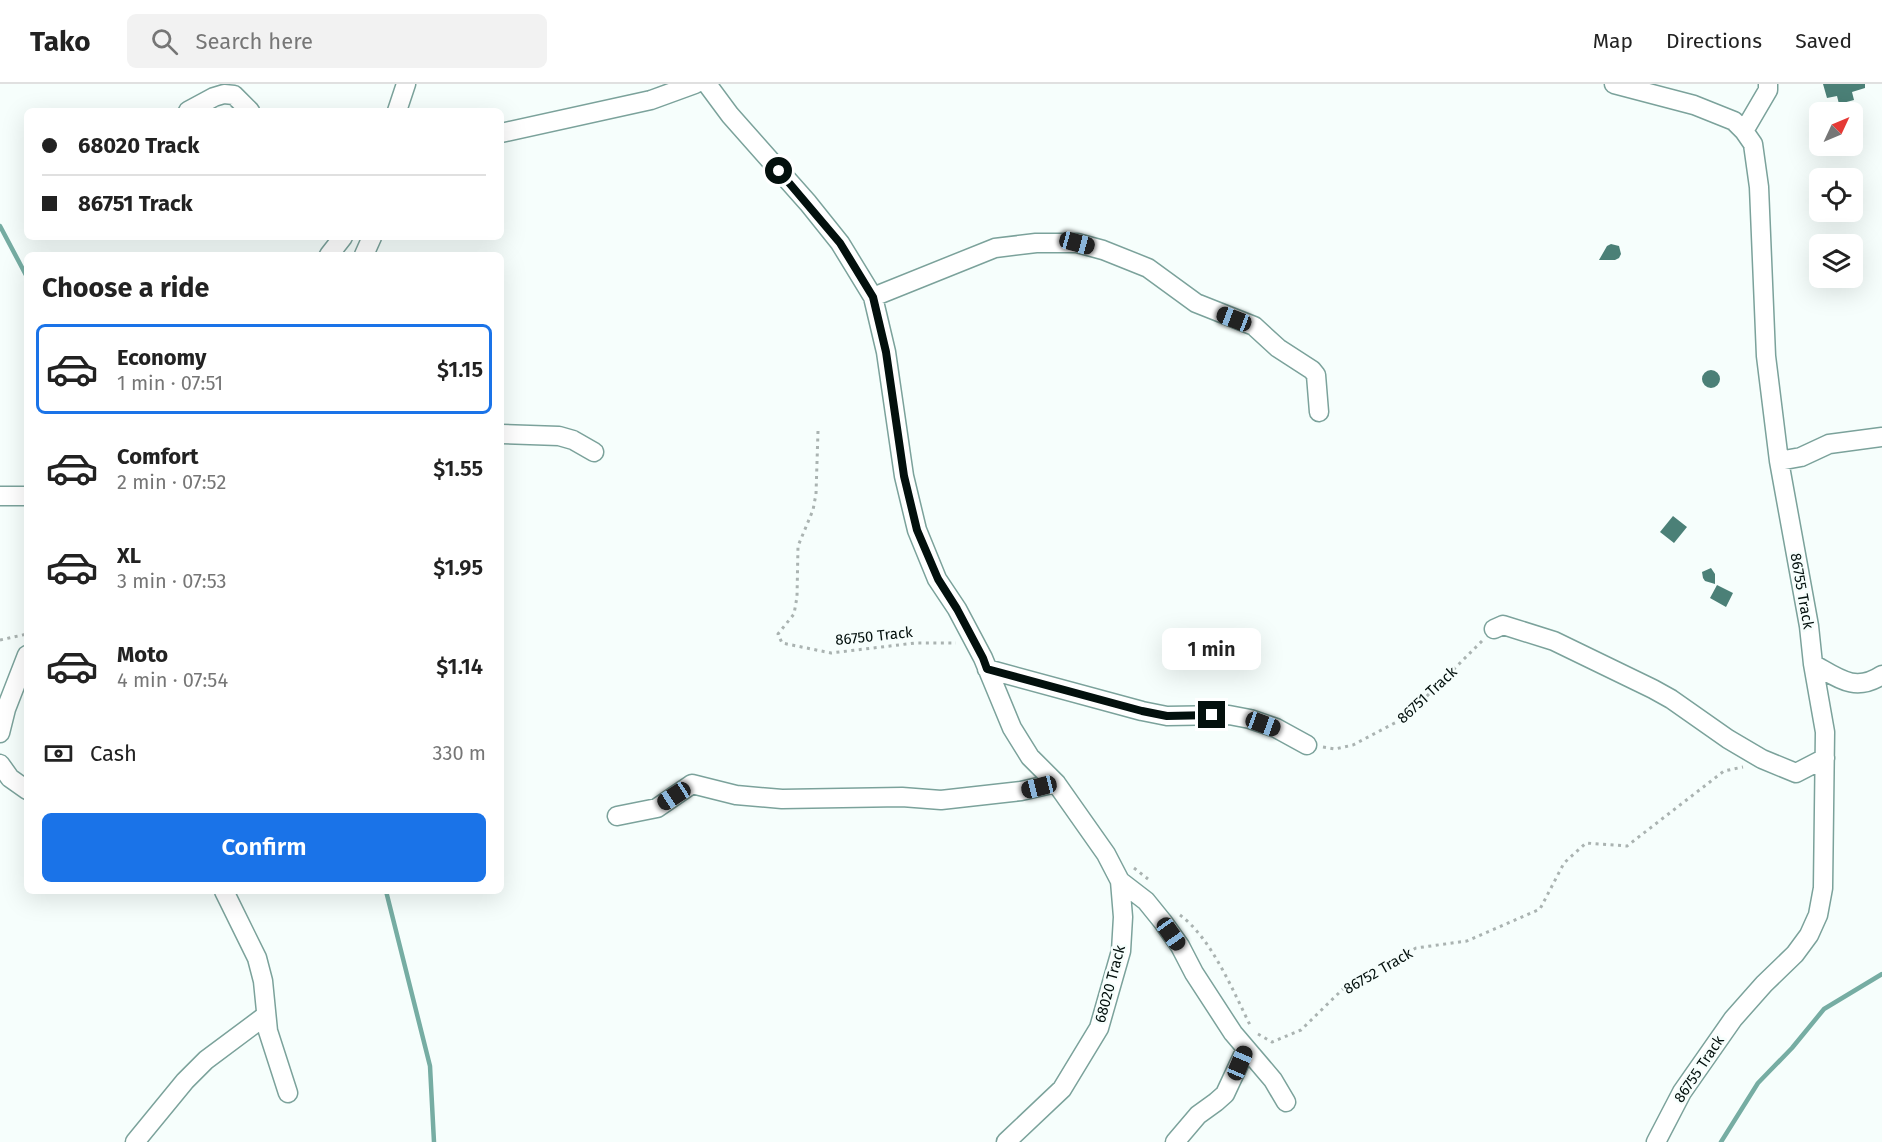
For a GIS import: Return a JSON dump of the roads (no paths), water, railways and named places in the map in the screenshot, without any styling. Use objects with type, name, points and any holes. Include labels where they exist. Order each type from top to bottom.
[{"type":"street","points":[[398,108],[406,84]]},
{"type":"street","points":[[504,132],[651,100],[695,84]]},
{"type":"street","name":"68020 Track","points":[[707,84],[730,115],[808,203],[840,243],[873,297],[886,352],[904,476],[917,530],[938,579],[975,643],[1012,728],[1030,757],[1056,783],[1106,854],[1127,874],[1121,951],[1099,1028],[1062,1089],[1006,1142]]},
{"type":"street","points":[[1614,84],[1694,105],[1734,121],[1744,131],[1770,86]]},
{"type":"street","points":[[194,108],[224,94],[234,94],[247,108]]},
{"type":"street","name":"86755 Track","points":[[1656,1142],[1682,1092],[1733,1019],[1795,954],[1809,935],[1818,915],[1823,888],[1825,732],[1809,626],[1779,461],[1766,346],[1759,187],[1753,144],[1744,131]]},
{"type":"street","points":[[330,252],[340,240]]},
{"type":"street","points":[[873,297],[995,248],[1036,243],[1077,243],[1148,268],[1196,303],[1254,326],[1278,348],[1316,375],[1319,412]]},
{"type":"street","points":[[504,434],[559,436],[573,440],[594,452]]},
{"type":"street","points":[[1779,461],[1802,457],[1829,444],[1882,437]]},
{"type":"street","points":[[0,496],[24,496]]},
{"type":"street","points":[[1494,629],[1503,624],[1554,641],[1653,689],[1762,759],[1796,773],[1825,758]]},
{"type":"street","points":[[0,733],[6,709],[24,663]]},
{"type":"street","points":[[1813,664],[1857,685],[1871,682],[1882,675]]},
{"type":"street","points":[[987,669],[1167,716],[1229,715],[1250,719],[1276,728],[1307,745]]},
{"type":"street","points":[[0,764],[10,778],[24,788]]},
{"type":"street","points":[[617,816],[657,808],[692,784],[735,795],[782,799],[902,797],[941,800],[1021,791],[1056,783]]},
{"type":"street","points":[[1127,874],[1180,946],[1194,973],[1246,1049],[1272,1080],[1286,1102]]},
{"type":"street","points":[[225,894],[257,958],[263,981],[265,1016],[288,1093]]},
{"type":"street","points":[[135,1142],[185,1081],[206,1060],[265,1016]]},
{"type":"street","points":[[1175,1142],[1198,1115],[1225,1094],[1246,1049]]},
{"type":"waterway","points":[[0,226],[24,271]]},
{"type":"waterway","points":[[387,894],[430,1066],[434,1142]]},
{"type":"waterway","points":[[1721,1142],[1758,1083],[1792,1048],[1824,1009],[1882,974]]}]
